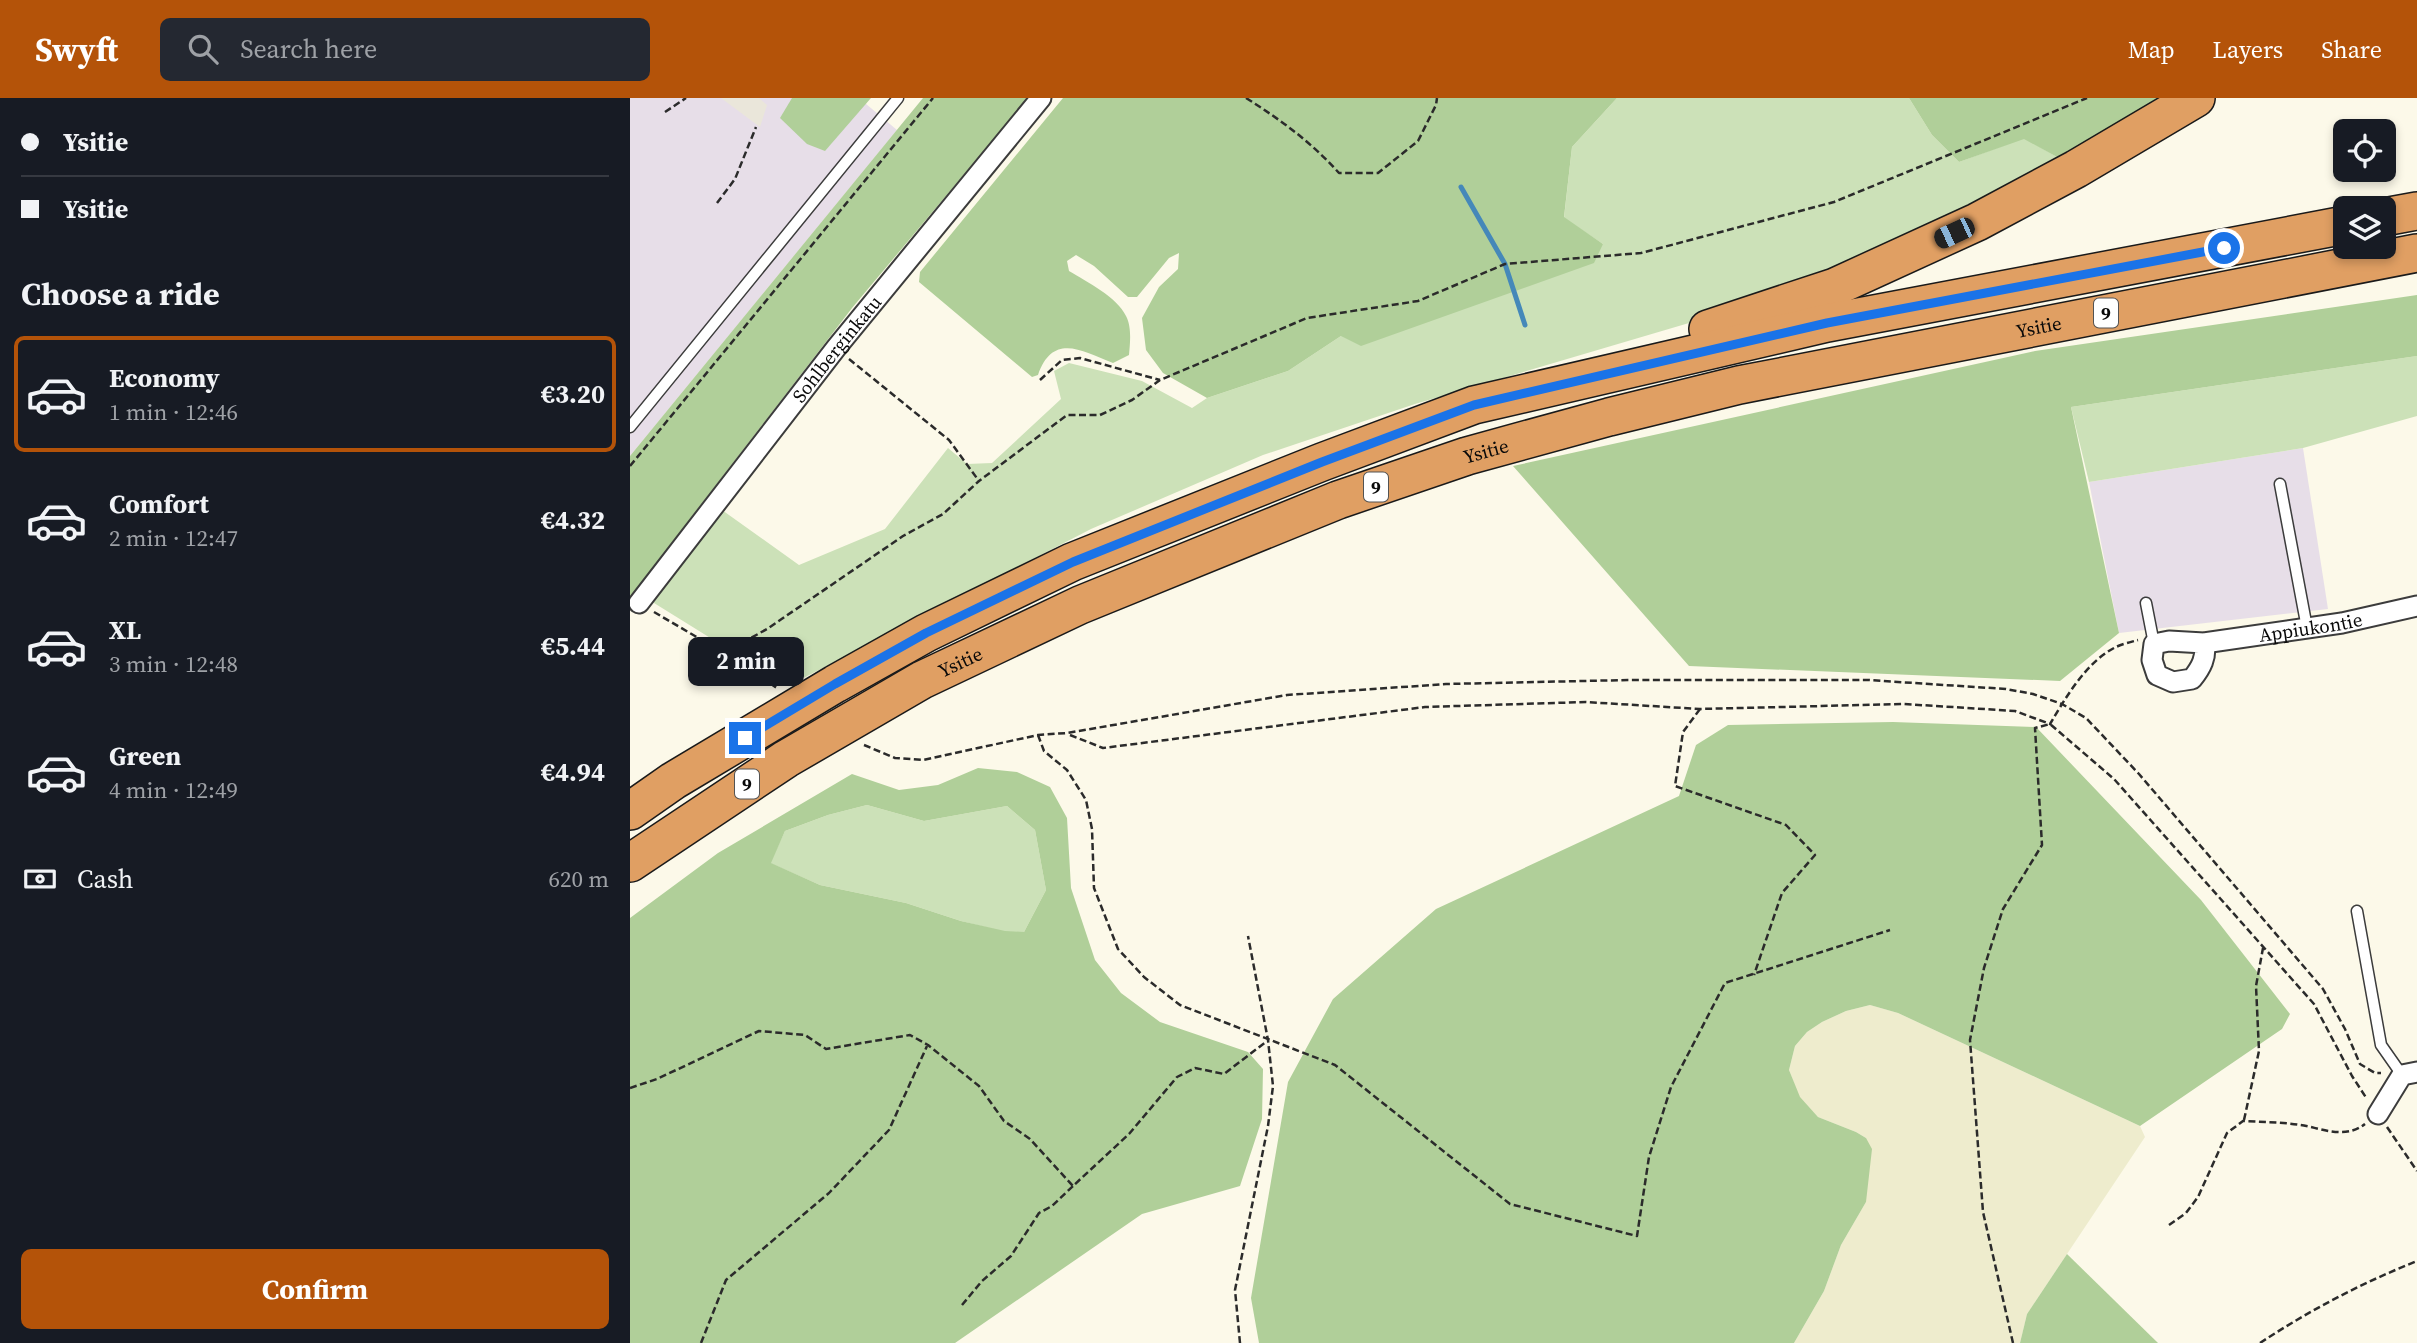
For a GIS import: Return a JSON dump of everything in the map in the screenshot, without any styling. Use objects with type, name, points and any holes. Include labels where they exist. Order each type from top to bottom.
[{"type":"highway","points":[[1474,405],[1835,287],[1977,222],[2076,169],[2196,98]]},
{"type":"highway","points":[[2396,215],[2417,211]]},
{"type":"highway","name":"Ysitie","points":[[630,811],[673,781],[835,684],[926,633],[1073,562],[1322,462],[1474,405],[1827,323],[2333,227]]},
{"type":"highway","name":"Ysitie","points":[[630,863],[786,759],[922,680],[1080,606],[1338,500],[1466,456],[1739,385],[2417,253]]},
{"type":"highway","points":[[2298,276],[2393,274],[2417,270]]},
{"type":"street","name":"Sohlberginkatu","points":[[639,603],[836,348],[1041,98]]},
{"type":"street","name":"Appiukontie","points":[[2146,642],[2169,640],[2204,643],[2342,623],[2417,606]]},
{"type":"street","points":[[2146,642],[2157,676],[2173,682],[2192,679],[2201,667],[2206,650],[2204,643]]},
{"type":"street","points":[[2378,1114],[2409,1074]]},
{"type":"lane","points":[[630,427],[898,98]]},
{"type":"lane","points":[[2280,484],[2306,628]]},
{"type":"lane","points":[[2146,603],[2146,642]]},
{"type":"lane","points":[[2357,911],[2381,1045],[2409,1074]]},
{"type":"path","points":[[665,112],[686,98]]},
{"type":"path","points":[[630,466],[933,98]]},
{"type":"path","points":[[1246,98],[1287,124],[1318,149],[1339,173],[1378,173],[1418,141],[1437,98]]},
{"type":"path","points":[[724,653],[767,629],[903,536],[943,514],[979,481],[1067,415],[1100,415],[1132,400],[1160,380],[1307,318],[1419,300],[1505,264],[1642,253],[1834,202],[2087,98]]},
{"type":"path","points":[[717,203],[736,179],[756,127]]},
{"type":"path","points":[[836,348],[949,440],[979,481]]},
{"type":"path","points":[[1040,380],[1062,360],[1080,358],[1160,380]]},
{"type":"path","points":[[639,603],[784,692]]},
{"type":"path","points":[[2013,1343],[1983,1212],[1970,1040],[1983,968],[2003,909],[2042,845],[2035,728],[2050,724],[2095,662],[2115,647],[2146,642]]},
{"type":"path","points":[[861,744],[895,758],[923,760],[1038,735],[1067,733],[1287,695],[1446,684],[1628,680],[1868,680],[2006,689],[2033,694],[2062,704],[2086,718],[2139,774],[2323,989],[2345,1029],[2360,1065],[2375,1073],[2409,1074]]},
{"type":"path","points":[[1067,733],[1103,748],[1424,707],[1586,702],[1699,709],[1903,704],[2015,710],[2050,724],[2114,779],[2314,1004],[2352,1076],[2417,1171]]},
{"type":"path","points":[[1699,709],[1683,732],[1675,786],[1786,825],[1815,855],[1782,893],[1754,975]]},
{"type":"path","points":[[1038,735],[1044,751],[1067,770],[1086,800],[1092,829],[1094,888],[1118,949],[1144,977],[1180,1005],[1335,1065],[1510,1204],[1637,1236],[1649,1157],[1671,1087],[1725,983],[1890,930]]},
{"type":"path","points":[[1240,1343],[1235,1290],[1268,1126],[1273,1086],[1268,1040],[1248,936]]},
{"type":"path","points":[[2244,1121],[2259,1051],[2256,986],[2263,947]]},
{"type":"path","points":[[630,1088],[657,1080],[759,1031],[805,1035],[827,1049],[910,1035],[928,1045],[979,1086],[1004,1121],[1030,1139],[1073,1186]]},
{"type":"path","points":[[962,1305],[988,1275],[1011,1256],[1039,1213],[1052,1206],[1129,1135],[1177,1077],[1195,1068],[1224,1074],[1268,1040]]},
{"type":"path","points":[[701,1343],[726,1280],[829,1193],[888,1130],[928,1045]]},
{"type":"path","points":[[2169,1225],[2186,1213],[2198,1197],[2227,1133],[2244,1121],[2302,1125],[2334,1133],[2357,1130],[2378,1114]]},
{"type":"path","points":[[2260,1343],[2294,1321],[2359,1286],[2417,1261]]},
{"type":"shaded area","points":[[630,98],[859,98],[897,130],[630,456]]},
{"type":"shaded area","points":[[721,98],[759,98],[767,105],[760,127]]},
{"type":"shaded area","points":[[2303,448],[2328,609],[2119,633],[2089,482]]},
{"type":"shaded area","points":[[1870,1005],[1898,1013],[2140,1126],[2145,1137],[2027,1314],[2020,1343],[1794,1343],[1824,1291],[1841,1245],[1866,1202],[1866,1138],[1818,1117],[1799,1097],[1789,1070],[1795,1046],[1807,1032],[1846,1011]]},
{"type":"green space","points":[[792,98],[871,98],[825,151],[807,144],[780,118]]},
{"type":"green space","points":[[923,98],[1028,98],[852,308],[630,597],[630,456]]},
{"type":"green space","points":[[1063,98],[1617,98],[1572,147],[1564,217],[1603,244],[1594,263],[1361,346],[1341,336],[1288,371],[1207,398],[1163,373],[1146,350],[1142,318],[1159,287],[1178,269],[1179,253],[1169,258],[1137,297],[1128,297],[1094,266],[1076,255],[1067,261],[1069,271],[1109,296],[1126,316],[1130,330],[1129,355],[1113,363],[1080,350],[1060,349],[1044,362],[1038,375],[1032,377],[919,282],[920,272]]},
{"type":"green space","points":[[1617,98],[1909,98],[1932,135],[1959,162],[2024,138],[2057,157],[2061,166],[1777,297],[1415,404],[1263,455],[1091,529],[788,686],[654,603],[655,597],[722,510],[799,565],[885,529],[948,448],[967,464],[992,463],[1061,399],[1054,371],[1069,363],[1142,381],[1192,408],[1207,398],[1288,371],[1341,336],[1603,244],[1564,218],[1572,147]]},
{"type":"green space","points":[[1909,98],[2164,98],[2057,157],[2024,139],[1959,162],[1932,135]]},
{"type":"green space","points":[[2417,295],[2417,356],[2071,407],[2119,633],[2060,681],[1689,666],[1513,466],[2035,351]]},
{"type":"green space","points":[[2417,356],[2417,416],[2303,448],[2089,482],[2071,407]]},
{"type":"green space","points":[[1893,722],[2036,727],[2201,900],[2290,1014],[2282,1029],[2140,1126],[1898,1013],[1870,1005],[1846,1011],[1822,1022],[1807,1032],[1795,1046],[1789,1070],[1800,1097],[1818,1117],[1856,1132],[1866,1138],[1872,1149],[1866,1202],[1841,1245],[1824,1291],[1794,1343],[1259,1343],[1251,1298],[1288,1082],[1333,999],[1436,909],[1679,796],[1696,745],[1728,725]]},
{"type":"green space","points":[[978,768],[1017,772],[1050,787],[1067,818],[1071,888],[1095,960],[1121,993],[1160,1022],[1248,1052],[1263,1069],[1262,1119],[1240,1186],[1142,1214],[955,1343],[630,1343],[630,918],[718,853],[852,774],[899,790],[938,785]],"holes":[[[867,805],[924,821],[1007,806],[1035,830],[1046,890],[1024,932],[1005,931],[961,921],[906,903],[820,885],[771,863],[785,831],[828,815]]]},
{"type":"green space","points":[[867,805],[924,821],[1007,806],[1035,830],[1046,890],[1024,932],[1005,932],[906,903],[820,885],[770,863],[785,831],[828,815]]},
{"type":"green space","points":[[2067,1254],[2158,1343],[2020,1343],[2027,1314]]},
{"type":"waterway","points":[[1461,187],[1505,264],[1525,325]]},
{"type":"route","points":[[745,738],[926,633],[1073,562],[1322,462],[1474,405],[1827,323],[2224,248]]}]
